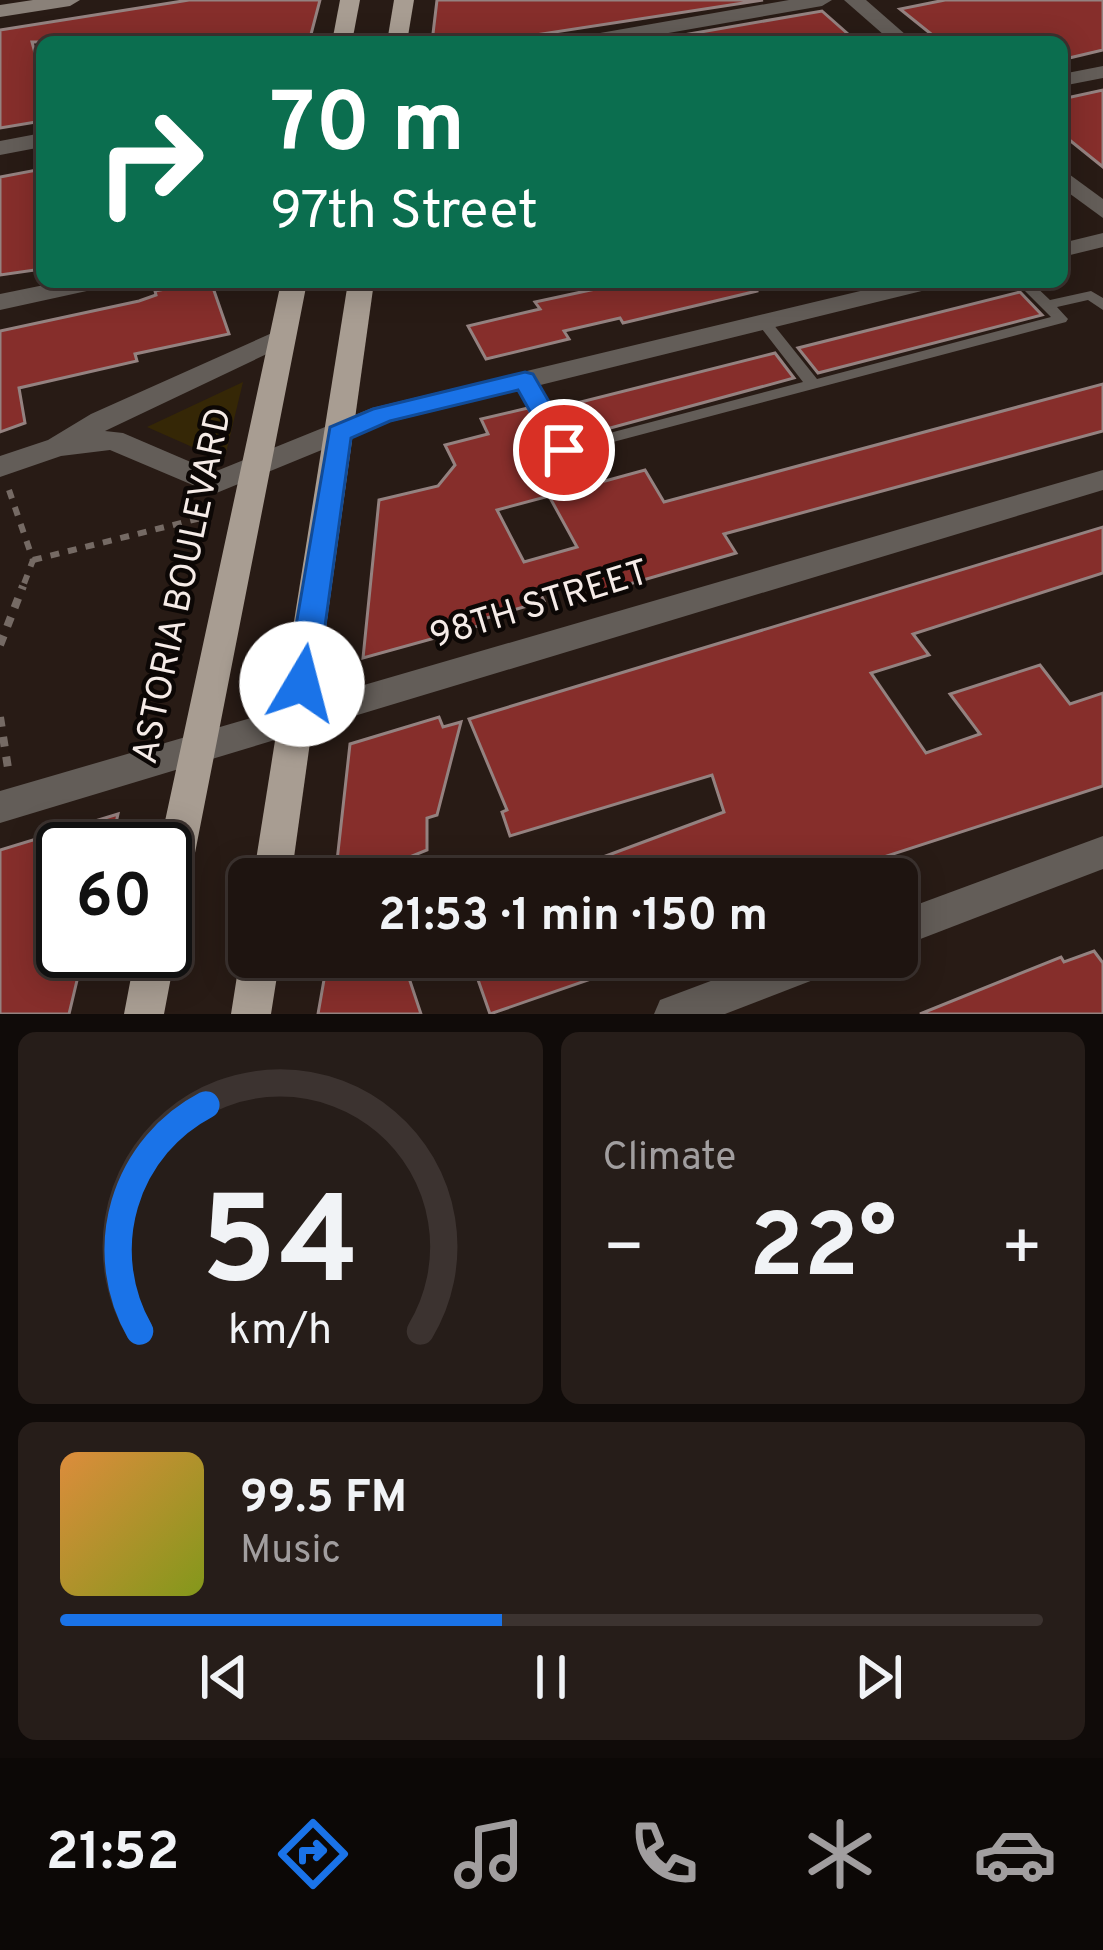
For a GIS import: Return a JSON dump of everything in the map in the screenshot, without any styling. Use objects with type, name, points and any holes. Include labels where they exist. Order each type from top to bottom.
[{"type":"main road","points":[[0,11],[70,0]]},
{"type":"main road","points":[[343,36],[350,0]]},
{"type":"main road","points":[[399,36],[404,0]]},
{"type":"main road","name":"ASTORIA BOULEVARD","points":[[183,822],[293,288]]},
{"type":"main road","points":[[275,858],[364,288]]},
{"type":"main road","points":[[144,1014],[151,978]]},
{"type":"main road","points":[[251,1014],[257,978]]},
{"type":"street","points":[[617,36],[822,0]]},
{"type":"street","points":[[854,0],[897,36]]},
{"type":"street","points":[[1068,79],[1103,72]]},
{"type":"street","points":[[0,148],[36,141]]},
{"type":"street","points":[[1068,181],[1103,211]]},
{"type":"street","points":[[1068,249],[1103,240]]},
{"type":"street","points":[[0,302],[67,288]]},
{"type":"street","points":[[58,447],[113,440],[214,484],[382,415],[904,288]]},
{"type":"street","points":[[5,478],[101,421],[281,337]]},
{"type":"street","name":"98TH STREET","points":[[0,807],[1103,480]]},
{"type":"street","points":[[918,922],[1103,852]]},
{"type":"street","points":[[674,1014],[769,978]]},
{"type":"lane","points":[[525,380],[564,450],[1061,319],[1029,288]]},
{"type":"lane","points":[[1047,305],[1091,296],[1103,306]]},
{"type":"lane","points":[[764,322],[813,384]]},
{"type":"path","points":[[0,645],[33,560],[5,478]]},
{"type":"path","points":[[33,560],[209,516]]},
{"type":"path","points":[[0,717],[8,768]]},
{"type":"shaded area","points":[[243,382],[224,461],[147,427]]},
{"type":"building","points":[[189,0],[320,0],[311,36],[36,36],[32,42],[36,122],[0,128],[0,30]]},
{"type":"building","points":[[437,0],[763,0],[529,36],[433,36]]},
{"type":"building","points":[[945,0],[1103,0],[1103,50],[1069,58],[1068,36],[934,36],[900,9]]},
{"type":"building","points":[[822,11],[850,36],[678,36]]},
{"type":"building","points":[[1103,90],[1103,167],[1068,139],[1068,98]]},
{"type":"building","points":[[36,170],[36,270],[0,275],[0,177]]},
{"type":"building","points":[[213,288],[229,334],[135,354],[137,361],[19,388],[25,423],[0,432],[0,331],[139,301],[156,295],[155,291]]},
{"type":"building","points":[[600,288],[757,291],[623,323],[620,318],[564,331],[569,339],[486,359],[468,326],[540,309],[535,302]]},
{"type":"building","points":[[1020,292],[1042,315],[818,373],[798,348]]},
{"type":"building","points":[[775,353],[794,378],[570,439],[553,409]]},
{"type":"building","points":[[1103,384],[1103,431],[724,534],[736,553],[602,592],[593,576],[539,591],[544,601],[480,620],[482,625],[363,658],[379,500],[438,486],[455,465],[445,445],[488,434],[481,419],[528,408],[557,458],[588,453],[605,481],[645,470],[664,502]],"holes":[[[549,496],[577,547],[524,562],[497,510]]]},
{"type":"building","points":[[1103,527],[1103,573],[913,634],[929,655],[871,673],[926,753],[980,734],[950,694],[1040,665],[1070,704],[1103,693],[1103,786],[881,858],[600,858],[724,812],[712,775],[510,836],[502,812],[507,810],[469,719]]},
{"type":"building","points":[[439,717],[443,727],[461,722],[437,815],[427,818],[427,850],[412,858],[337,858],[350,744]]},
{"type":"building","points":[[118,814],[116,822],[92,822]]},
{"type":"building","points":[[36,839],[36,978],[78,978],[69,1014],[0,1014],[0,850]]},
{"type":"building","points":[[1094,951],[1103,963],[1103,1014],[920,1014],[1061,957],[1064,962]]},
{"type":"building","points":[[324,978],[409,978],[421,1014],[318,1014]]},
{"type":"building","points":[[477,978],[594,978],[490,1014]]},
{"type":"route","points":[[302,684],[339,433],[382,415],[525,380],[564,450]]}]
